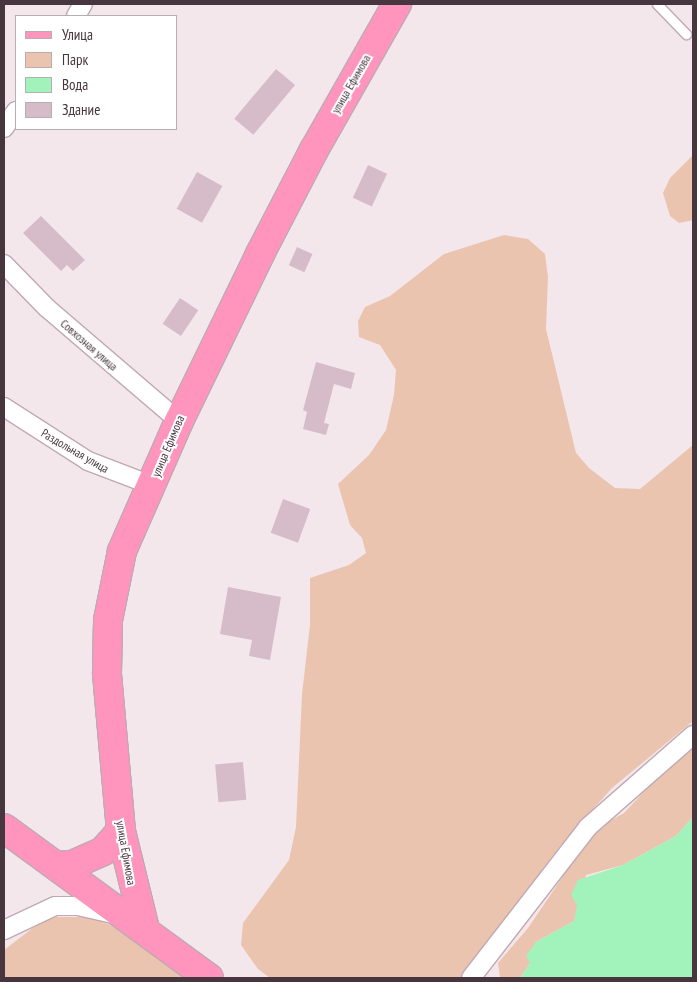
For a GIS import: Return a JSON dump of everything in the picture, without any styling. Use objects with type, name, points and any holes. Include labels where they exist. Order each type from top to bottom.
[{"type":"main road","name":"улица Ефимова","points":[[137,923],[121,831],[107,674],[108,620],[122,551],[178,421],[314,150],[397,4]]},
{"type":"main road","points":[[4,828],[137,923],[209,978]]},
{"type":"main road","points":[[57,866],[72,865],[103,851],[121,831]]},
{"type":"street","points":[[77,15],[83,4]]},
{"type":"street","points":[[4,128],[15,112]]},
{"type":"street","name":"Совхозная улица","points":[[4,264],[47,308],[178,421]]},
{"type":"street","name":"Раздольная улица","points":[[4,407],[88,461],[151,485]]},
{"type":"street","points":[[471,978],[588,827],[693,735]]},
{"type":"street","points":[[4,930],[55,906],[78,906],[137,923]]},
{"type":"lane","points":[[657,4],[686,34]]},
{"type":"green space","points":[[693,155],[693,220],[679,223],[670,216],[663,193],[670,178]]},
{"type":"green space","points":[[504,235],[528,239],[545,254],[548,277],[546,329],[576,453],[589,468],[615,488],[640,489],[693,445],[693,721],[612,788],[561,845],[460,978],[270,978],[258,969],[241,945],[243,923],[289,860],[296,827],[302,694],[310,625],[310,578],[349,565],[366,553],[362,538],[350,525],[338,484],[369,455],[386,430],[394,395],[396,370],[380,345],[359,337],[358,321],[365,307],[390,296],[444,254]]},
{"type":"green space","points":[[693,746],[693,817],[676,836],[623,865],[586,875],[574,921],[536,942],[530,963],[520,978],[500,978],[498,963],[528,928],[595,829],[624,813],[681,752]]},
{"type":"green space","points":[[56,917],[92,917],[124,931],[186,978],[4,978],[4,950],[38,924]]},
{"type":"water","points":[[693,817],[693,978],[520,978],[530,963],[526,956],[536,942],[574,921],[577,905],[571,895],[578,880],[623,865],[676,836]]},
{"type":"building","points":[[276,69],[295,85],[253,135],[234,119]]},
{"type":"building","points":[[368,165],[387,174],[372,207],[353,198]]},
{"type":"building","points":[[197,172],[222,186],[202,223],[177,209]]},
{"type":"building","points":[[41,216],[85,260],[73,271],[67,265],[61,271],[23,233]]},
{"type":"building","points":[[297,247],[313,254],[304,272],[289,265]]},
{"type":"building","points":[[180,298],[198,310],[181,336],[163,324]]},
{"type":"building","points":[[316,362],[355,373],[351,389],[334,384],[324,423],[329,424],[326,435],[303,429],[307,412],[303,410]]},
{"type":"building","points":[[283,499],[310,509],[298,543],[271,533]]},
{"type":"building","points":[[228,587],[281,597],[270,660],[249,656],[252,640],[220,634]]},
{"type":"building","points":[[243,762],[246,800],[218,802],[215,764]]}]
